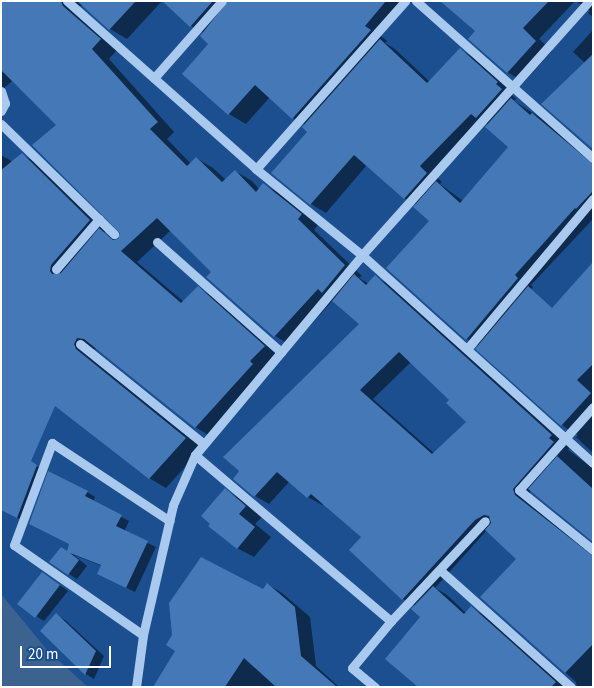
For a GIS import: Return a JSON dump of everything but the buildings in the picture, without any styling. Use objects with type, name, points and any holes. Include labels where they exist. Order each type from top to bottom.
[{"type":"street","points":[[67,1],[256,168],[362,255],[593,463]]},
{"type":"street","points":[[154,78],[222,1]]},
{"type":"street","points":[[256,168],[405,1]]},
{"type":"street","points":[[416,1],[510,87],[593,158]]},
{"type":"street","points":[[136,687],[143,635],[174,505],[195,455],[362,255],[510,87],[589,1]]},
{"type":"street","points":[[1,91],[5,103],[1,111]]},
{"type":"street","points":[[1,124],[114,234]]},
{"type":"street","points":[[467,349],[593,199]]},
{"type":"street","points":[[56,269],[99,219]]},
{"type":"street","points":[[157,242],[281,352]]},
{"type":"street","points":[[80,344],[204,444]]},
{"type":"street","points":[[593,407],[520,490],[593,550]]},
{"type":"street","points":[[143,635],[14,545],[52,443],[170,521]]},
{"type":"street","points":[[195,455],[391,621]]},
{"type":"street","points":[[375,687],[352,668],[391,621],[486,522]]},
{"type":"street","points":[[440,570],[571,687]]},
{"type":"water","points":[[1,594],[48,651],[88,687],[1,687]]}]
